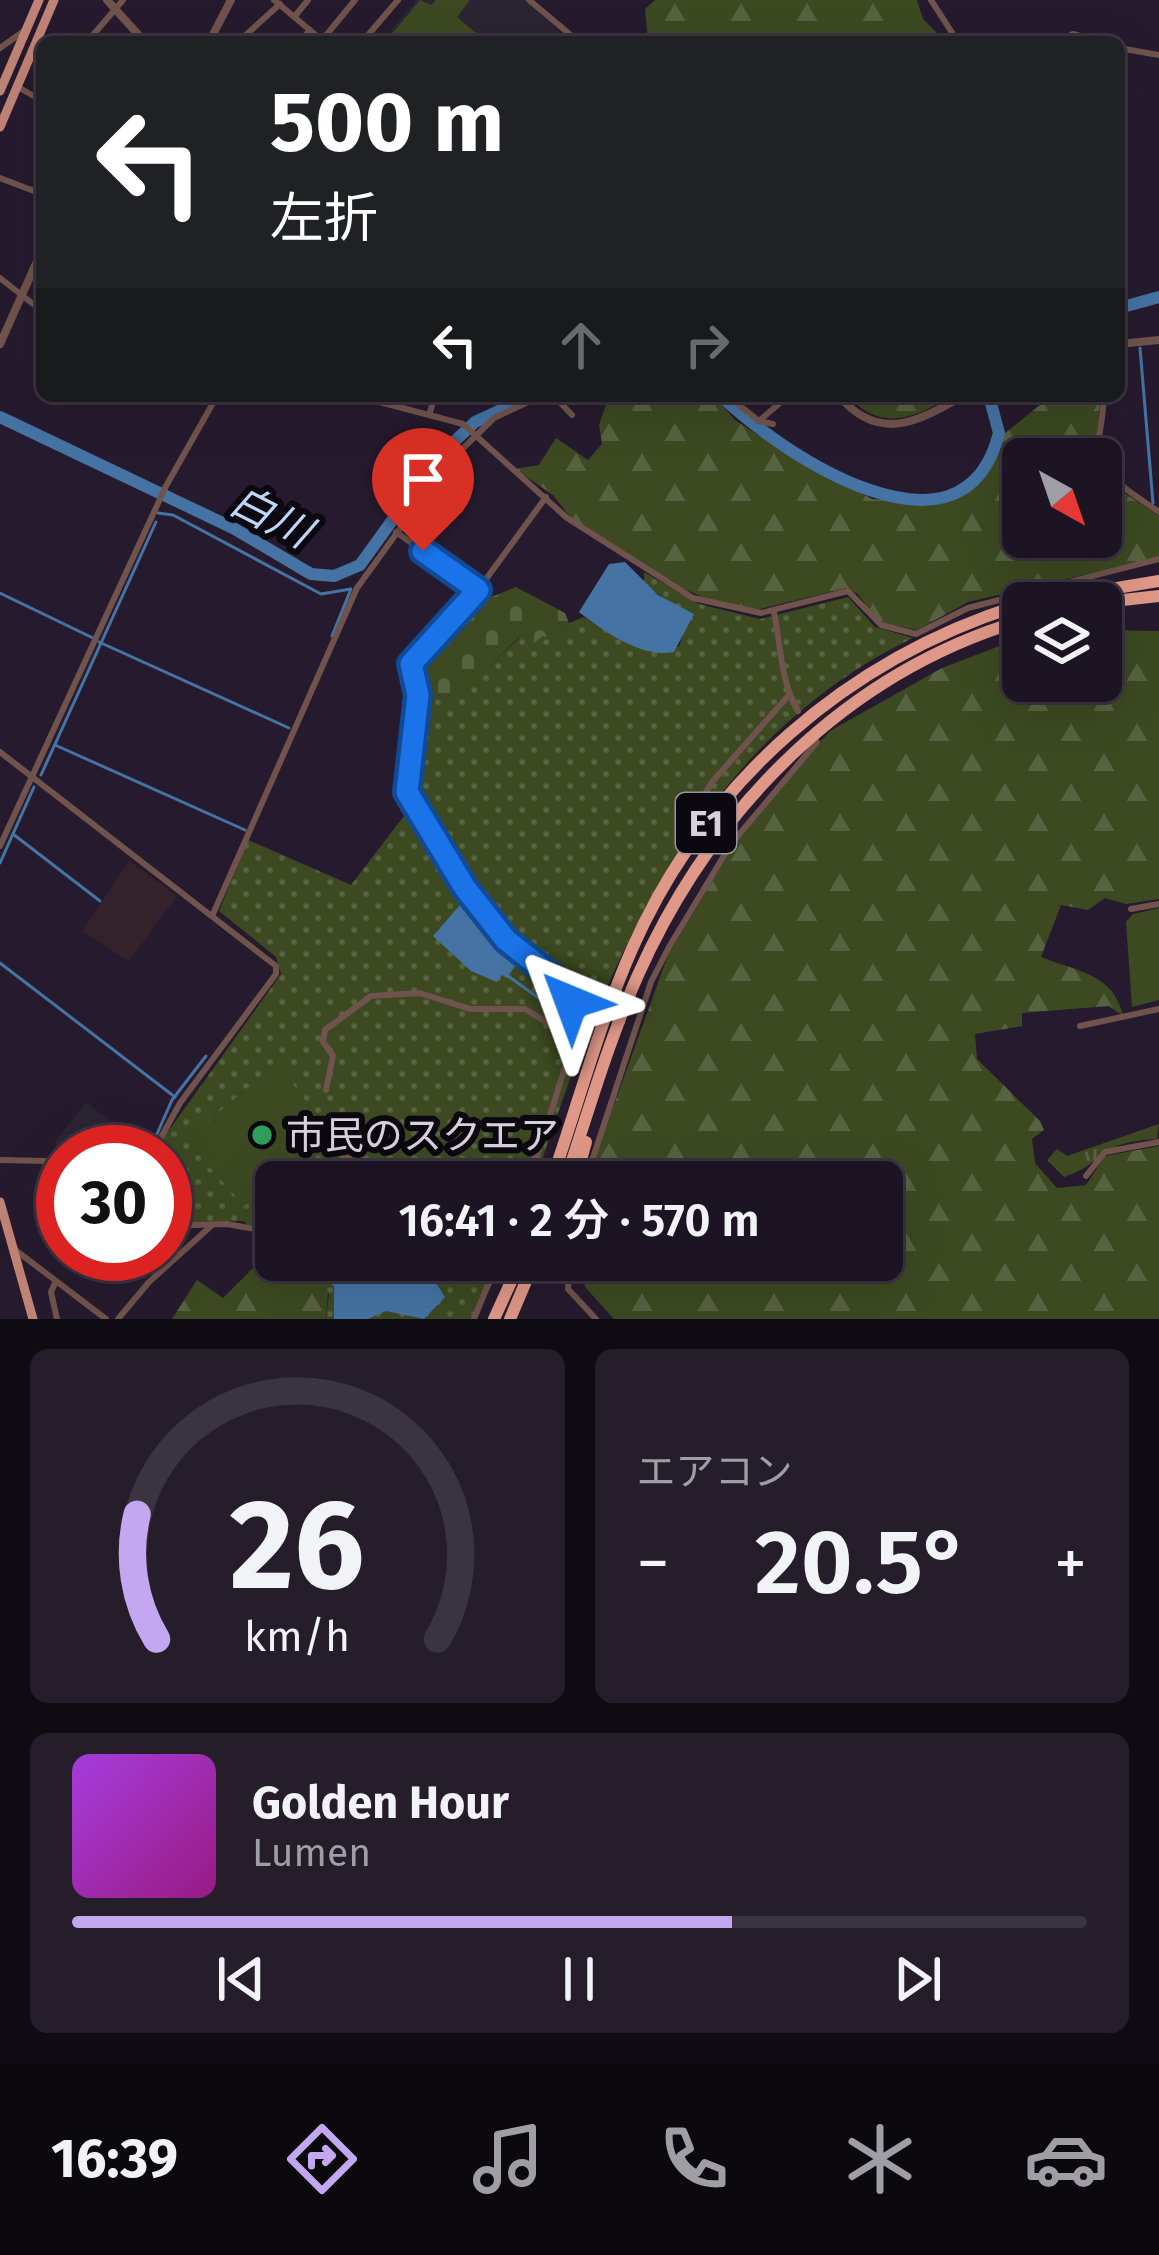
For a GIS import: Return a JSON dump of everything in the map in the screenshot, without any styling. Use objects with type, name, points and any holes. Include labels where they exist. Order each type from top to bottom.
[{"type":"highway","name":"E1","points":[[1122,587],[1159,581]]},
{"type":"highway","points":[[1122,600],[1159,596]]},
{"type":"highway","name":"E1","points":[[558,1161],[640,931],[670,874],[727,796],[800,723],[849,685],[929,640],[1002,613]]},
{"type":"highway","name":"E1","points":[[573,1161],[670,911],[751,794],[810,737],[869,693],[939,653],[1002,628]]},
{"type":"highway","points":[[581,1161],[611,1057]]},
{"type":"highway","points":[[494,1319],[511,1281]]},
{"type":"highway","points":[[509,1319],[526,1281]]},
{"type":"main road","points":[[0,91],[3,74],[39,0]]},
{"type":"main road","points":[[39,36],[54,0]]},
{"type":"main road","points":[[0,127],[36,44]]},
{"type":"main road","points":[[0,1202],[33,1319]]},
{"type":"street","points":[[106,0],[141,36]]},
{"type":"street","points":[[92,36],[123,0]]},
{"type":"street","points":[[212,36],[231,0]]},
{"type":"street","points":[[294,17],[308,0]]},
{"type":"street","points":[[327,36],[355,0]]},
{"type":"street","points":[[367,36],[398,0]]},
{"type":"street","points":[[529,0],[572,36]]},
{"type":"street","points":[[932,0],[954,36]]},
{"type":"street","points":[[244,36],[277,2],[317,36]]},
{"type":"street","points":[[304,36],[310,30]]},
{"type":"street","points":[[0,48],[24,31]]},
{"type":"street","points":[[1125,49],[1159,51]]},
{"type":"street","points":[[18,87],[36,98]]},
{"type":"street","points":[[0,178],[36,192]]},
{"type":"street","points":[[0,344],[36,262]]},
{"type":"street","points":[[0,278],[36,306]]},
{"type":"street","points":[[1125,343],[1159,340]]},
{"type":"street","points":[[0,846],[160,500],[214,402]]},
{"type":"street","points":[[380,402],[463,424],[567,518],[614,544],[680,592],[734,608],[774,611],[848,591],[880,626],[916,634],[968,608],[1159,559]]},
{"type":"street","points":[[429,415],[432,402]]},
{"type":"street","points":[[213,914],[357,588],[435,478],[494,418],[528,402]]},
{"type":"street","points":[[560,402],[572,415]]},
{"type":"street","points":[[735,402],[759,421],[773,424]]},
{"type":"street","points":[[759,421],[781,402]]},
{"type":"street","points":[[844,402],[854,414],[890,427],[907,426],[952,402]]},
{"type":"street","points":[[1102,402],[1099,442],[1103,463],[1123,487],[1159,512]]},
{"type":"street","points":[[536,1161],[574,1038],[568,992],[499,932],[440,851],[407,792],[418,695],[411,664],[478,590],[546,497]]},
{"type":"street","points":[[396,532],[478,590]]},
{"type":"street","points":[[774,611],[789,695],[798,711]]},
{"type":"street","points":[[715,800],[706,792],[712,782],[789,695]]},
{"type":"street","points":[[592,1161],[651,982],[745,822],[817,742]]},
{"type":"street","points":[[0,752],[273,960],[277,974],[168,1125]]},
{"type":"street","points":[[1131,909],[1159,904]]},
{"type":"street","points":[[326,1090],[333,1056],[323,1042],[326,1030],[371,996],[420,993],[470,1009],[525,1009],[574,1038]]},
{"type":"street","points":[[1080,1026],[1159,1009]]},
{"type":"street","points":[[611,1057],[628,1060]]},
{"type":"street","points":[[1086,1176],[1105,1152],[1159,1142]]},
{"type":"street","points":[[343,1161],[355,1151],[368,1161]]},
{"type":"street","points":[[0,1160],[36,1161]]},
{"type":"street","points":[[192,1226],[255,1230]]},
{"type":"street","points":[[118,1319],[149,1282],[211,1226]]},
{"type":"street","points":[[11,1246],[36,1265]]},
{"type":"street","points":[[57,1319],[51,1292],[56,1281],[106,1319]]},
{"type":"street","points":[[474,1319],[489,1281]]},
{"type":"street","points":[[564,1281],[571,1295],[596,1319]]},
{"type":"shaded area","points":[[416,0],[525,0],[565,36],[386,36]]},
{"type":"shaded area","points":[[129,861],[177,896],[129,961],[82,931]]},
{"type":"shaded area","points":[[86,1102],[116,1125],[68,1125]]},
{"type":"green space","points":[[420,0],[431,5],[436,0],[470,0],[457,17],[480,36],[390,36]]},
{"type":"green space","points":[[655,0],[917,0],[923,19],[940,36],[647,36],[645,9]]},
{"type":"green space","points":[[607,402],[719,402],[735,420],[766,440],[872,499],[902,502],[943,497],[966,487],[999,438],[1044,402],[1100,402],[1099,438],[1002,438],[1002,558],[1122,558],[1122,491],[1159,516],[1159,557],[1053,582],[1002,582],[1002,594],[968,602],[917,630],[878,622],[858,594],[846,588],[756,610],[712,601],[670,583],[570,517],[553,495],[515,469],[539,465],[556,438],[588,460],[602,444],[599,425]]},
{"type":"green space","points":[[855,402],[940,402],[898,418],[885,418]]},
{"type":"green space","points":[[644,572],[699,604],[760,619],[848,597],[875,627],[913,638],[838,682],[773,737],[717,799],[669,868],[628,943],[593,1021],[542,1161],[255,1161],[255,1232],[243,1221],[192,1222],[192,1125],[173,1125],[281,974],[276,957],[219,911],[248,840],[351,885],[414,803],[408,784],[421,680],[446,708],[520,637],[530,646],[543,636],[555,644],[569,623],[584,617],[622,640],[679,647],[690,612],[672,605],[644,583]]},
{"type":"green space","points":[[516,587],[565,613],[569,623],[555,645],[530,646],[519,637],[446,709],[421,680],[421,654],[476,596],[484,600]]},
{"type":"green space","points":[[1122,630],[1159,631],[1159,899],[1126,904],[1105,898],[1088,910],[1061,905],[1041,957],[1102,982],[1123,1016],[1109,1006],[1022,1013],[1022,1026],[975,1034],[977,1059],[1040,1121],[1044,1130],[1032,1139],[1035,1163],[1057,1188],[1086,1185],[1105,1156],[1159,1146],[1159,1319],[614,1319],[583,1281],[903,1281],[903,1161],[594,1161],[668,955],[733,846],[830,731],[942,668],[1002,645],[1002,702],[1122,702]]},
{"type":"green space","points":[[1159,908],[1159,1000],[1132,1007],[1126,922],[1133,914]]},
{"type":"green space","name":"市民のスクエア","points":[[277,1063],[332,1135],[300,1161],[255,1161],[255,1197],[244,1206],[192,1147],[192,1135]]},
{"type":"green space","points":[[1159,1124],[1157,1139],[1112,1148],[1064,1177],[1047,1160],[1057,1149],[1067,1156]]},
{"type":"green space","points":[[255,1266],[255,1281],[316,1281],[328,1292],[326,1319],[172,1319],[197,1280],[223,1298]]},
{"type":"green space","points":[[314,1281],[494,1281],[475,1319],[326,1319],[329,1294]]},
{"type":"water","points":[[625,562],[658,595],[694,614],[674,652],[637,647],[579,612],[609,564]]},
{"type":"water","points":[[466,898],[517,963],[507,978],[502,975],[497,982],[471,971],[433,936]]},
{"type":"water","points":[[328,1281],[435,1281],[445,1297],[424,1319],[386,1311],[368,1319],[334,1319],[334,1286]]},
{"type":"waterway","name":"白川","points":[[1125,306],[1159,297]]},
{"type":"waterway","points":[[1140,348],[1153,503]]},
{"type":"waterway","name":"白川","points":[[0,417],[233,528],[311,574],[334,576],[360,565],[438,457],[475,422],[518,402]]},
{"type":"waterway","name":"白川","points":[[728,402],[784,446],[825,470],[868,490],[911,499],[949,496],[979,475],[999,433],[991,402]]},
{"type":"waterway","points":[[158,513],[173,515],[321,594],[351,589],[332,636]]},
{"type":"waterway","points":[[41,775],[156,522]]},
{"type":"waterway","points":[[0,593],[93,638]]},
{"type":"waterway","points":[[99,642],[289,728]]},
{"type":"waterway","points":[[55,745],[245,830]]},
{"type":"waterway","points":[[0,863],[34,787]]},
{"type":"waterway","points":[[13,834],[100,901]]},
{"type":"waterway","points":[[0,963],[175,1097]]},
{"type":"waterway","points":[[508,976],[540,999],[549,998],[549,1010],[557,1007],[558,1016]]},
{"type":"waterway","points":[[161,1125],[172,1100],[206,1056]]},
{"type":"place","name":"市民のスクエア","points":[[262,1135]]},
{"type":"route","points":[[423,551],[478,590],[413,658],[418,695],[407,792],[465,888],[506,940],[564,986],[571,1002]]}]
